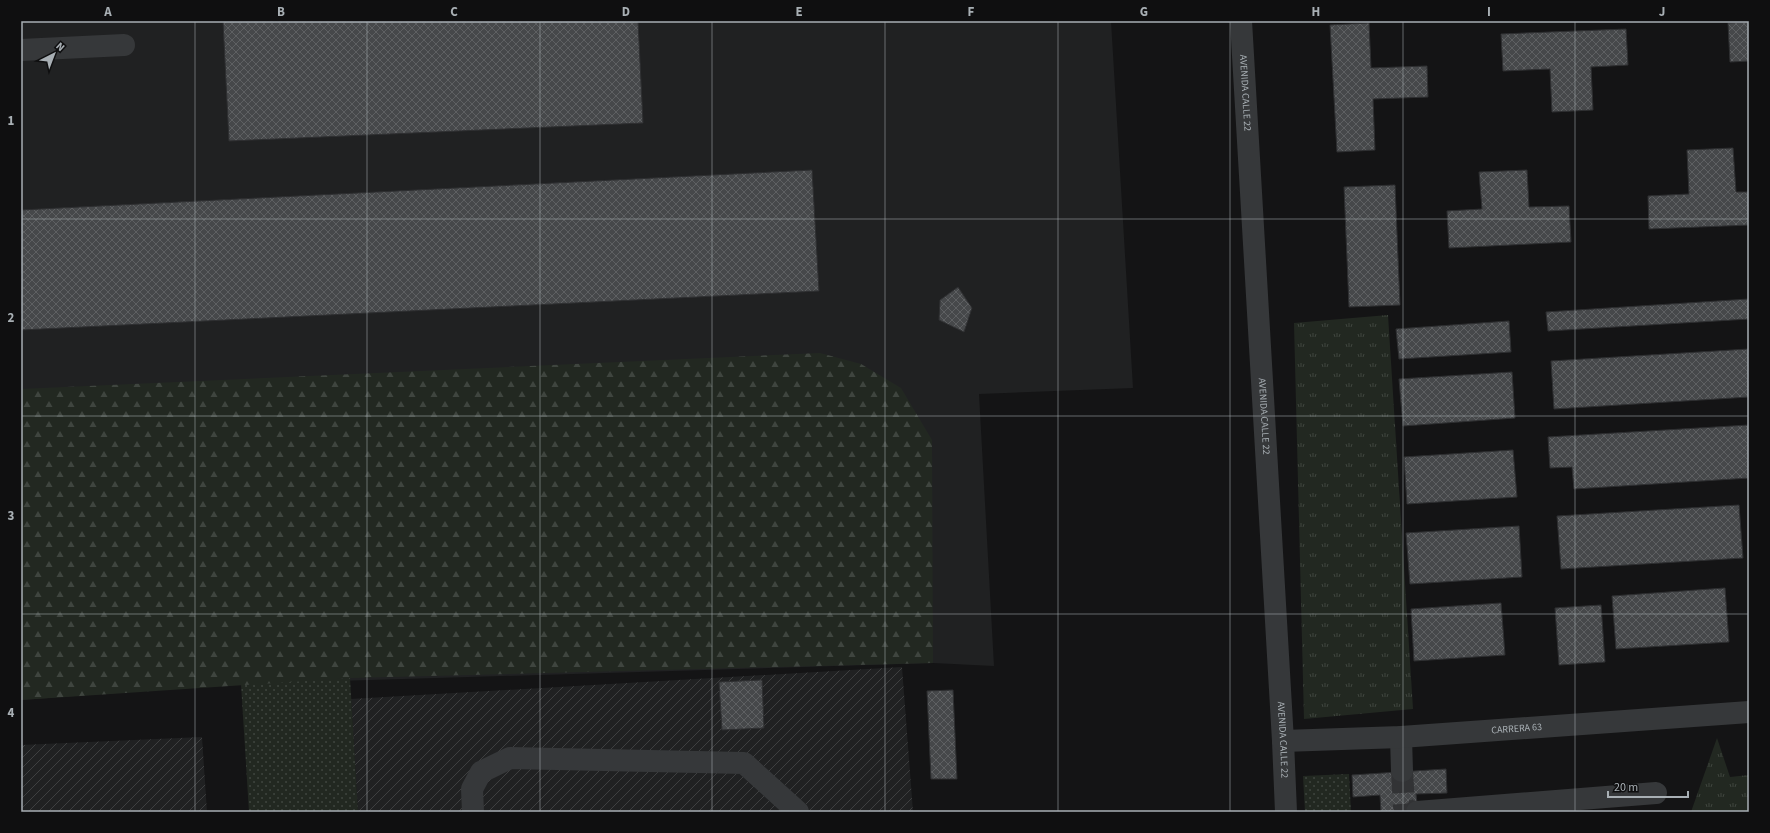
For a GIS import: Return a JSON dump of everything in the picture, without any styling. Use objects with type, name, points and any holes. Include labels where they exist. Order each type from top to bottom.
[{"type":"street","name":"AVENIDA CALLE 22","points":[[1241,21],[1286,812]]},
{"type":"street","points":[[21,50],[124,45]]},
{"type":"street","name":"CARRERA 63","points":[[1283,741],[1401,737],[1749,712]]},
{"type":"street","points":[[1401,737],[1402,771]]},
{"type":"street","points":[[473,812],[472,789],[481,772],[510,758],[744,763],[798,812]]},
{"type":"street","points":[[1418,812],[1656,793]]},
{"type":"shaded area","points":[[21,21],[1111,21],[1133,388],[979,394],[994,666],[933,663],[241,684],[21,700]]},
{"type":"shaded area","points":[[902,667],[913,812],[358,812],[351,699]]},
{"type":"shaded area","points":[[202,737],[207,812],[21,812],[21,745]]},
{"type":"green space","points":[[1388,315],[1413,709],[1304,719],[1294,323]]},
{"type":"green space","points":[[820,353],[861,364],[901,388],[932,440],[933,663],[350,678],[21,700],[21,389]]},
{"type":"green space","points":[[350,678],[358,812],[249,812],[241,684]]},
{"type":"green space","points":[[1717,738],[1730,777],[1749,775],[1749,812],[1691,812]]},
{"type":"green space","points":[[1349,774],[1351,812],[1305,812],[1303,776]]},
{"type":"building","points":[[223,21],[638,21],[643,123],[229,141]]},
{"type":"building","points":[[1749,22],[1749,61],[1730,62],[1728,23]]},
{"type":"building","points":[[1369,23],[1371,68],[1427,66],[1428,97],[1373,99],[1375,150],[1337,152],[1330,25]]},
{"type":"building","points":[[1626,29],[1628,65],[1591,67],[1593,110],[1552,112],[1550,69],[1503,71],[1501,34]]},
{"type":"building","points":[[1733,148],[1736,192],[1749,192],[1749,225],[1649,229],[1648,196],[1689,194],[1687,150]]},
{"type":"building","points":[[812,170],[819,291],[21,330],[21,210]]},
{"type":"building","points":[[1527,170],[1529,207],[1569,206],[1571,242],[1449,248],[1447,211],[1482,209],[1479,172]]},
{"type":"building","points":[[1395,185],[1400,305],[1349,307],[1344,187]]},
{"type":"building","points":[[958,287],[972,308],[964,332],[939,320],[940,300]]},
{"type":"building","points":[[1749,299],[1749,319],[1548,331],[1546,312]]},
{"type":"building","points":[[1509,321],[1511,352],[1399,359],[1396,329]]},
{"type":"building","points":[[1749,349],[1749,397],[1554,409],[1551,361]]},
{"type":"building","points":[[1512,372],[1515,418],[1403,426],[1399,379]]},
{"type":"building","points":[[1749,425],[1749,478],[1574,489],[1572,467],[1550,468],[1548,437]]},
{"type":"building","points":[[1513,450],[1517,497],[1407,504],[1404,457]]},
{"type":"building","points":[[1739,505],[1743,558],[1561,569],[1557,516]]},
{"type":"building","points":[[1519,526],[1522,577],[1410,584],[1406,533]]},
{"type":"building","points":[[1725,588],[1729,642],[1616,649],[1612,596]]},
{"type":"building","points":[[1501,603],[1505,655],[1414,661],[1411,609]]},
{"type":"building","points":[[1601,605],[1605,662],[1559,665],[1555,608]]},
{"type":"building","points":[[762,680],[764,728],[722,730],[719,682]]},
{"type":"building","points":[[953,690],[957,779],[931,779],[927,691]]},
{"type":"building","points":[[1446,769],[1447,793],[1416,794],[1418,812],[1381,812],[1380,795],[1353,797],[1352,775]]},
{"type":"tunnel","points":[[1402,771],[1404,806],[1408,811],[1417,812]]}]
